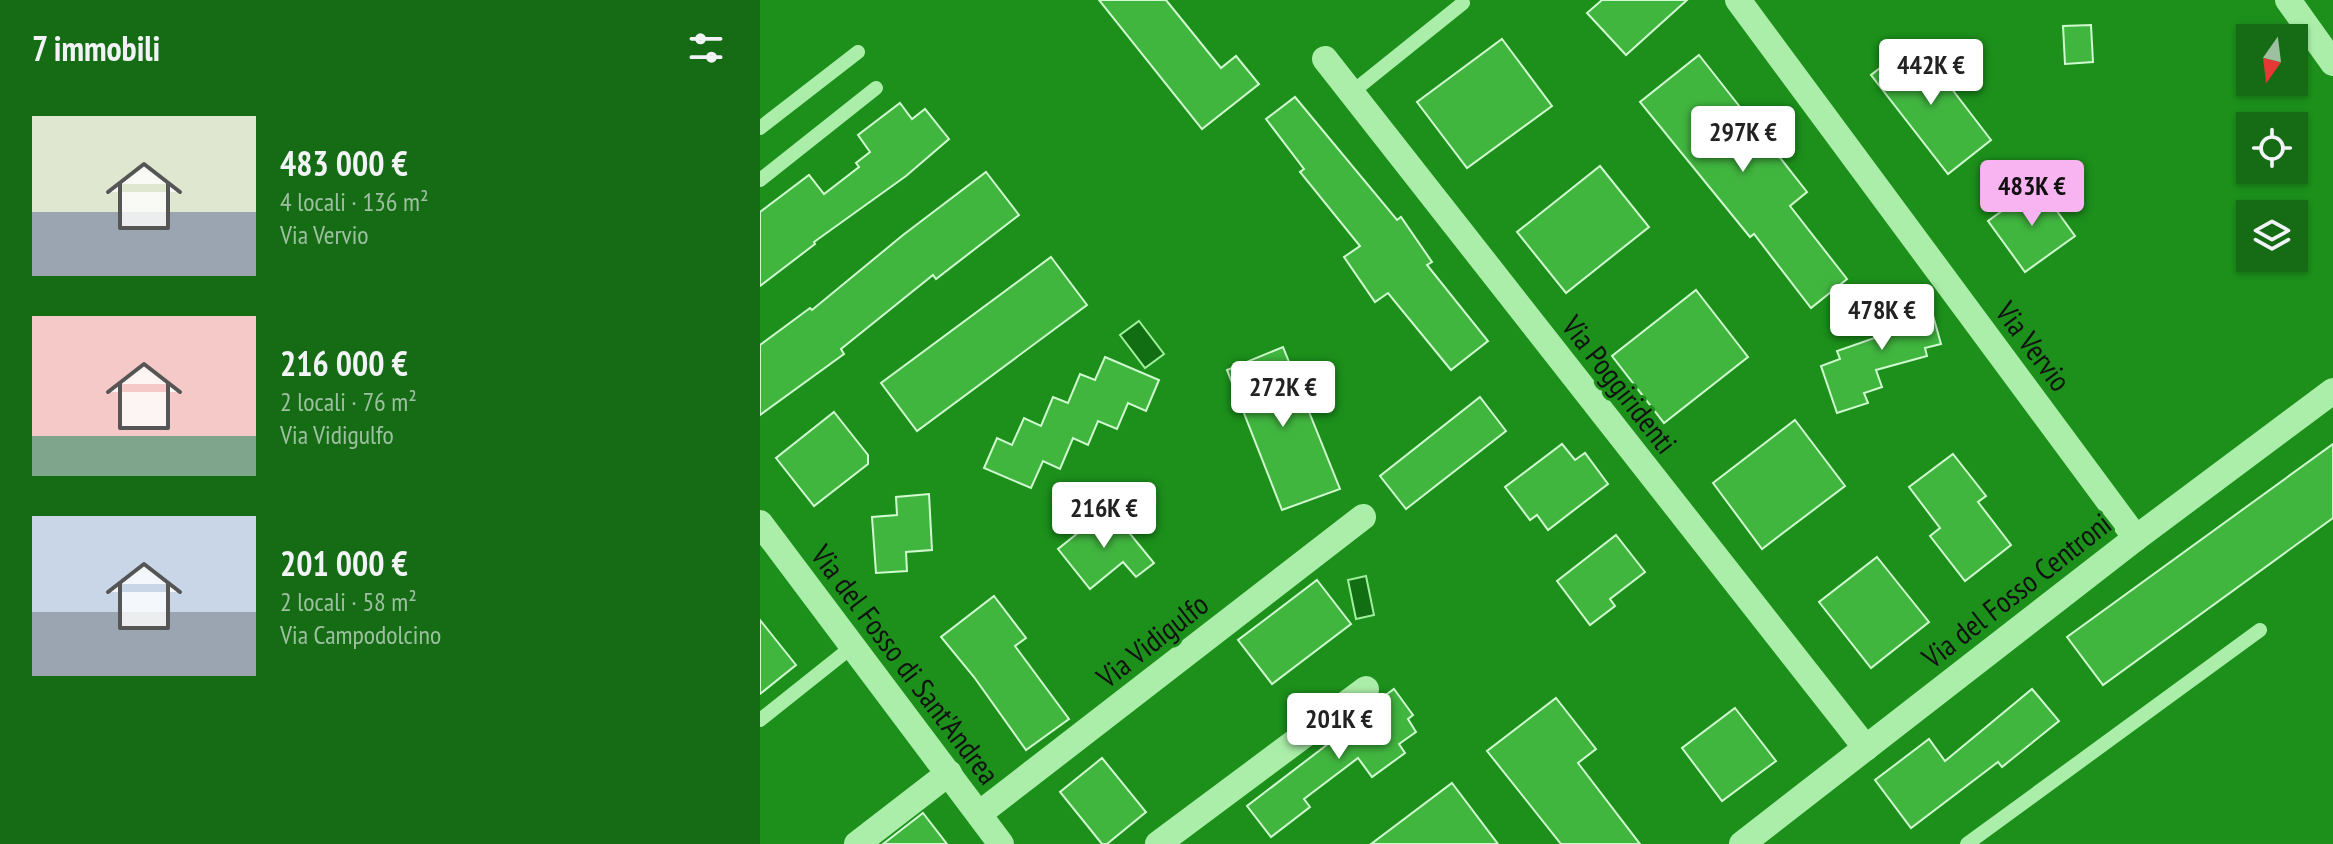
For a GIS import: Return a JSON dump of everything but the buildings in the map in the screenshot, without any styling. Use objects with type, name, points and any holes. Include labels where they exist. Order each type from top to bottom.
[{"type":"street","name":"Via Vervio","points":[[1738,0],[2136,538]]},
{"type":"street","points":[[2288,0],[2333,63]]},
{"type":"street","name":"Via Poggiridenti","points":[[1325,59],[1866,748]]},
{"type":"street","name":"Via del Fosso Centroni","points":[[1742,844],[2136,538],[2333,391]]},
{"type":"street","name":"Via Vidigulfo","points":[[979,814],[1363,517]]},
{"type":"street","name":"Via del Fosso di Sant'Andrea","points":[[760,523],[1001,844]]},
{"type":"street","points":[[1158,844],[1366,689]]},
{"type":"street","points":[[857,844],[949,773]]},
{"type":"lane","points":[[1351,93],[1463,3]]},
{"type":"lane","points":[[760,128],[858,52]]},
{"type":"lane","points":[[760,180],[876,88]]},
{"type":"lane","points":[[1967,844],[2260,630]]},
{"type":"lane","points":[[760,720],[853,646]]},
{"type":"shaded area","points":[[1139,321],[1164,354],[1145,368],[1120,335]]},
{"type":"shaded area","points":[[1366,576],[1374,615],[1356,619],[1348,580]]}]
